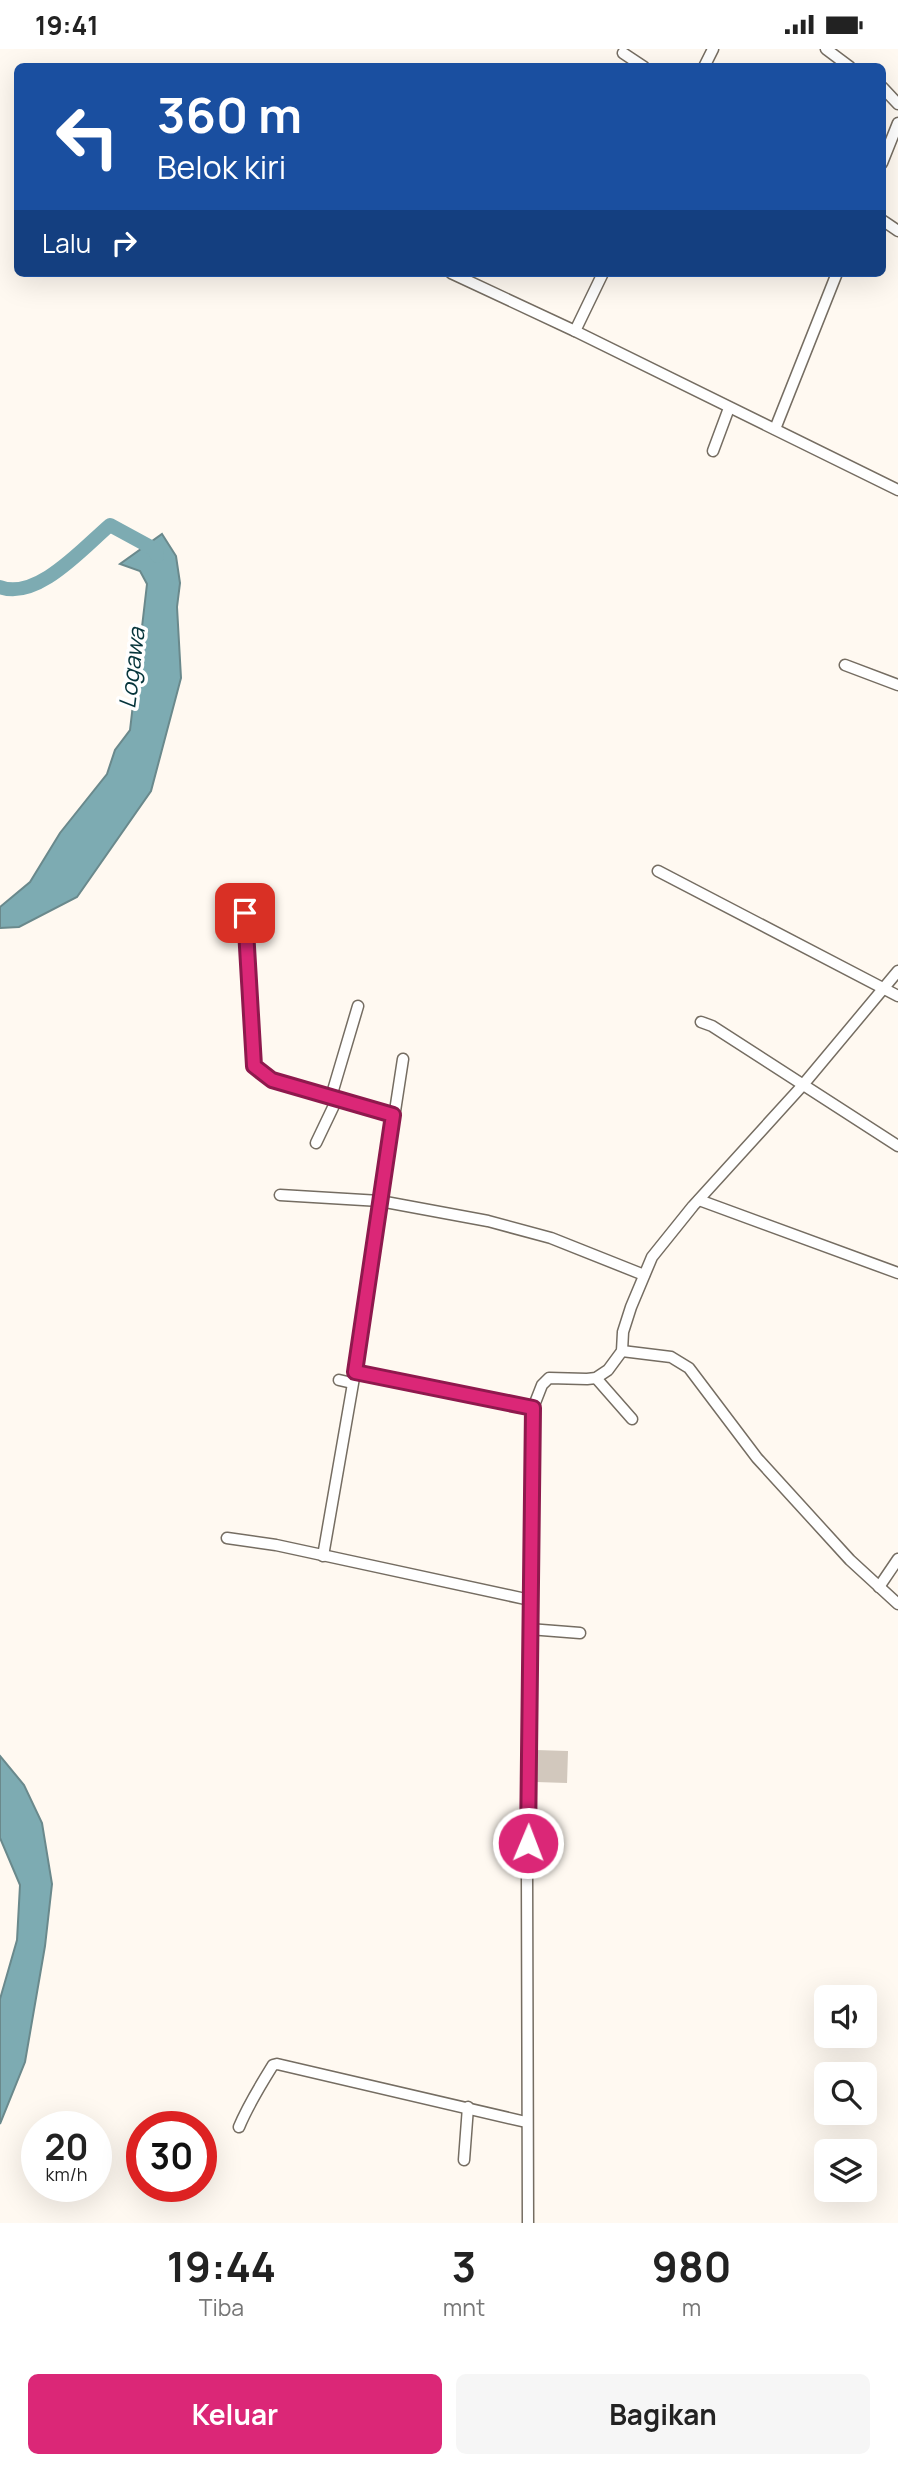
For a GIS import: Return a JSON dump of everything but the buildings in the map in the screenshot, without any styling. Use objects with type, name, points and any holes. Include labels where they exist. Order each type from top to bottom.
[{"type":"street","points":[[826,49],[845,63]]},
{"type":"street","points":[[623,53],[638,63]]},
{"type":"street","points":[[886,91],[898,104]]},
{"type":"street","points":[[886,153],[898,123]]},
{"type":"street","points":[[460,277],[898,490]]},
{"type":"street","points":[[575,331],[601,277]]},
{"type":"street","points":[[775,429],[835,277]]},
{"type":"street","points":[[713,451],[729,408]]},
{"type":"street","points":[[845,665],[898,685]]},
{"type":"street","points":[[658,871],[898,996]]},
{"type":"street","points":[[245,913],[254,1066],[272,1080],[393,1115]]},
{"type":"street","points":[[528,2223],[526,2122],[529,1629],[533,1408],[542,1385],[549,1378],[596,1378],[608,1370],[622,1351],[623,1332],[652,1257],[802,1086],[898,971]]},
{"type":"street","points":[[316,1143],[334,1098],[358,1006]]},
{"type":"street","points":[[701,1022],[712,1026],[898,1146]]},
{"type":"street","points":[[323,1556],[403,1059]]},
{"type":"street","points":[[280,1195],[380,1201],[488,1221],[551,1238],[644,1275]]},
{"type":"street","points":[[699,1201],[898,1273]]},
{"type":"street","points":[[622,1351],[671,1357],[689,1368],[757,1458],[850,1560],[898,1604]]},
{"type":"street","points":[[339,1380],[353,1377],[533,1408]]},
{"type":"street","points":[[596,1378],[632,1419]]},
{"type":"street","points":[[227,1538],[530,1600]]},
{"type":"street","points":[[879,1587],[898,1559]]},
{"type":"street","points":[[529,1629],[580,1633]]},
{"type":"street","points":[[239,2127],[272,2065],[277,2064],[526,2122]]},
{"type":"street","points":[[464,2160],[468,2107]]},
{"type":"water","points":[[162,534],[176,556],[180,583],[177,607],[181,678],[151,791],[77,897],[19,927],[0,928],[0,907],[30,882],[60,833],[107,774],[115,750],[130,730],[147,584],[140,571],[120,564]]},
{"type":"water","points":[[0,1756],[24,1785],[42,1823],[52,1884],[45,1946],[25,2062],[0,2124],[0,1999],[17,1940],[20,1885],[0,1838]]},
{"type":"waterway","name":"Logawa","points":[[0,587],[14,589],[44,580],[110,525],[156,550],[157,556]]},
{"type":"route","points":[[245,913],[254,1066],[272,1080],[393,1115],[355,1372],[533,1408],[528,1843]]}]
